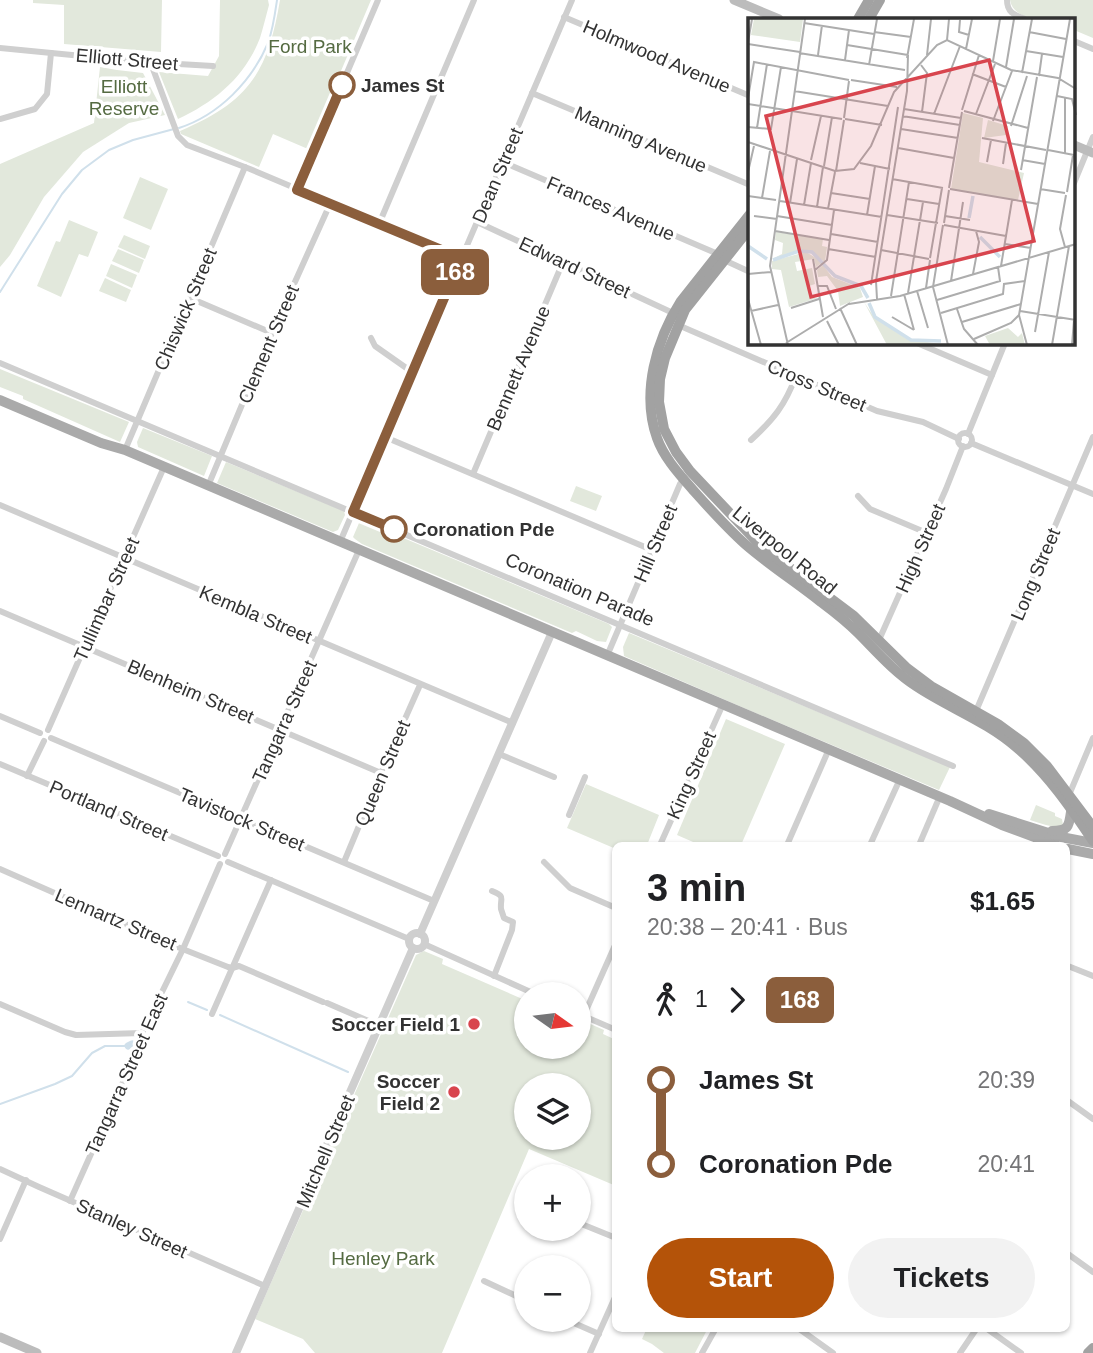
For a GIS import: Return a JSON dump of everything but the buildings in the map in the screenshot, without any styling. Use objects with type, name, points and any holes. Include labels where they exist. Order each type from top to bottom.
[{"type":"highway","points":[[859,18],[869,0]]},
{"type":"highway","points":[[870,18],[880,0]]},
{"type":"highway","name":"Liverpool Road","points":[[687,475],[664,429],[659,402],[665,358],[685,310],[748,217]]},
{"type":"highway","name":"Liverpool Road","points":[[748,230],[689,290],[673,313],[657,355],[651,382],[651,402],[658,442],[667,457],[761,546],[838,604],[876,645],[897,673],[918,688],[988,727],[1016,747],[1045,776],[1093,842]]},
{"type":"highway","name":"Liverpool Road","points":[[876,645],[924,681],[1024,743],[1047,766],[1093,827]]},
{"type":"highway","points":[[1088,1353],[1093,1348]]},
{"type":"main road","points":[[734,0],[777,18]]},
{"type":"main road","points":[[0,394],[208,486],[940,796],[1002,825],[1048,842]]},
{"type":"main road","points":[[0,400],[101,443],[125,450]]},
{"type":"main road","points":[[952,802],[1061,837],[1093,842]]},
{"type":"main road","points":[[1041,830],[1066,829],[1071,812]]},
{"type":"main road","points":[[1070,849],[1093,854]]},
{"type":"main road","points":[[0,1337],[37,1353]]},
{"type":"street","points":[[297,190],[378,0]]},
{"type":"street","points":[[379,224],[474,0]]},
{"type":"street","name":"Dean Street","points":[[340,542],[572,0]]},
{"type":"street","points":[[1007,0],[1010,12],[1023,18]]},
{"type":"street","name":"Holmwood Avenue","points":[[565,17],[748,95]]},
{"type":"street","points":[[1076,42],[1093,49]]},
{"type":"street","name":"Elliott Street","points":[[0,48],[212,66]]},
{"type":"street","points":[[0,119],[35,109],[47,94],[51,53]]},
{"type":"street","points":[[144,62],[152,69],[178,136],[187,145],[461,258]]},
{"type":"street","name":"Manning Avenue","points":[[532,93],[748,184]]},
{"type":"street","points":[[1076,179],[1090,152],[1093,137]]},
{"type":"street","name":"Frances Avenue","points":[[503,162],[748,271]]},
{"type":"street","name":"Chiswick Street","points":[[125,450],[245,167]]},
{"type":"street","name":"Clement Street","points":[[208,486],[330,204]]},
{"type":"street","name":"Edward Street","points":[[477,222],[673,313]]},
{"type":"street","name":"Bennett Avenue","points":[[473,474],[563,262]]},
{"type":"street","points":[[190,298],[272,333]]},
{"type":"street","name":"Cross Street","points":[[678,325],[877,411],[923,422],[959,439]]},
{"type":"street","points":[[371,338],[375,346],[412,372]]},
{"type":"street","points":[[922,345],[992,374]]},
{"type":"street","points":[[968,434],[1004,345]]},
{"type":"street","name":"Coronation Parade","points":[[0,363],[953,766]]},
{"type":"street","points":[[751,440],[775,418],[796,376]]},
{"type":"street","points":[[963,433],[972,437],[968,446],[963,446],[959,439],[963,433]]},
{"type":"street","points":[[385,437],[652,550]]},
{"type":"street","name":"Long Street","points":[[976,711],[1093,437]]},
{"type":"street","points":[[971,443],[1093,494]]},
{"type":"street","name":"High Street","points":[[876,645],[963,446]]},
{"type":"street","name":"Tullimbar Street","points":[[27,776],[164,467]]},
{"type":"street","name":"Hill Street","points":[[607,656],[680,484],[687,475]]},
{"type":"street","points":[[858,496],[870,509],[927,533]]},
{"type":"street","name":"Kembla Street","points":[[0,505],[513,723]]},
{"type":"street","name":"Tangarra Street","points":[[183,948],[359,550]]},
{"type":"street","name":"Blenheim Street","points":[[0,611],[381,773]]},
{"type":"street","points":[[420,934],[552,632]]},
{"type":"street","name":"Queen Street","points":[[344,862],[421,685]]},
{"type":"street","name":"King Street","points":[[661,842],[723,704]]},
{"type":"street","name":"Tavistock Street","points":[[0,716],[434,901]]},
{"type":"street","points":[[1069,795],[1093,738]]},
{"type":"street","points":[[789,842],[829,749]]},
{"type":"street","points":[[499,754],[554,777]]},
{"type":"street","name":"Portland Street","points":[[0,764],[221,858]]},
{"type":"street","points":[[569,815],[586,777]]},
{"type":"street","points":[[871,842],[900,779]]},
{"type":"street","points":[[920,842],[940,796]]},
{"type":"street","points":[[221,858],[228,857],[228,862],[409,939]]},
{"type":"street","points":[[544,862],[570,888],[612,906]]},
{"type":"street","name":"Lennartz Street","points":[[0,869],[183,948],[232,968],[239,966],[380,1026]]},
{"type":"street","points":[[212,1014],[271,880]]},
{"type":"street","points":[[492,891],[500,894],[502,898],[504,918],[513,922],[494,975]]},
{"type":"street","points":[[420,934],[412,934],[410,945],[419,949],[424,944]]},
{"type":"street","points":[[420,934],[424,944]]},
{"type":"street","points":[[424,944],[514,984]]},
{"type":"street","name":"Tangarra Street East","points":[[70,1201],[140,1044],[142,1033],[183,948]]},
{"type":"street","name":"Mitchell Street","points":[[236,1353],[413,948]]},
{"type":"street","points":[[592,994],[612,951]]},
{"type":"street","points":[[1070,967],[1093,976]]},
{"type":"street","points":[[0,1004],[76,1035],[142,1033]]},
{"type":"street","points":[[592,1019],[612,1028]]},
{"type":"street","points":[[1070,1102],[1093,1119]]},
{"type":"street","name":"Stanley Street","points":[[0,1169],[265,1286]]},
{"type":"street","points":[[0,1239],[26,1180]]},
{"type":"street","points":[[591,1228],[612,1236]]},
{"type":"street","points":[[1070,1255],[1093,1272]]},
{"type":"street","points":[[484,1281],[514,1295]]},
{"type":"street","points":[[590,1353],[612,1305]]},
{"type":"street","points":[[591,1330],[599,1334]]},
{"type":"street","points":[[702,1353],[714,1332]]},
{"type":"street","points":[[804,1332],[833,1353]]},
{"type":"street","points":[[960,1353],[975,1332]]},
{"type":"street","points":[[992,1332],[1021,1353]]},
{"type":"green space","points":[[33,0],[162,0],[161,52],[64,44],[64,5],[33,3]]},
{"type":"green space","points":[[220,0],[268,0],[260,38],[246,65],[227,87],[204,105],[178,119],[159,72],[208,76],[219,56]]},
{"type":"green space","name":"Ford Park","points":[[280,0],[371,0],[308,149],[273,134],[259,167],[181,134],[180,131],[223,108],[251,82],[269,47]]},
{"type":"green space","points":[[1010,0],[1093,0],[1093,38],[1076,31],[1076,18],[1027,17],[1013,8]]},
{"type":"green space","name":"Elliott Reserve","points":[[100,67],[143,73],[165,115],[129,123],[83,152],[44,197],[0,267],[0,164],[94,123]]},
{"type":"green space","points":[[140,177],[168,189],[151,230],[123,218]]},
{"type":"green space","points":[[69,220],[98,232],[88,257],[79,254],[61,297],[37,286],[56,241],[60,242]]},
{"type":"green space","points":[[124,235],[150,246],[145,259],[118,247]]},
{"type":"green space","points":[[118,249],[144,260],[139,273],[112,261]]},
{"type":"green space","points":[[111,264],[137,275],[132,288],[106,276]]},
{"type":"green space","points":[[105,278],[131,290],[126,302],[99,291]]},
{"type":"green space","points":[[0,369],[129,422],[120,442],[0,387]]},
{"type":"green space","points":[[143,428],[212,456],[204,476],[138,447],[137,442]]},
{"type":"green space","points":[[226,462],[344,511],[345,515],[338,530],[333,532],[217,483]]},
{"type":"green space","points":[[576,486],[602,496],[596,511],[570,501]]},
{"type":"green space","points":[[365,522],[609,624],[612,627],[606,642],[597,641],[576,631],[572,633],[362,544],[353,537],[359,523]]},
{"type":"green space","points":[[629,633],[950,767],[939,790],[624,656],[623,647]]},
{"type":"green space","points":[[726,719],[785,744],[742,842],[693,842],[677,835]]},
{"type":"green space","points":[[586,784],[659,815],[648,842],[612,842],[612,847],[567,828]]},
{"type":"green space","points":[[1036,805],[1055,813],[1055,816],[1062,819],[1063,825],[1051,826],[1030,820]]},
{"type":"green space","name":"Henley Park","points":[[424,951],[443,959],[442,964],[514,995],[514,1059],[592,1059],[592,1025],[604,1030],[603,1034],[612,1038],[612,1184],[591,1175],[591,1164],[564,1164],[531,1150],[591,1150],[591,1073],[514,1073],[514,1150],[529,1150],[523,1164],[514,1164],[514,1184],[442,1353],[315,1353],[303,1339],[255,1319],[416,955]]},
{"type":"green space","points":[[645,1332],[706,1332],[695,1353],[664,1353],[642,1339]]},
{"type":"waterway","points":[[179,128],[208,115],[221,105],[253,70],[268,43],[277,0]]},
{"type":"waterway","points":[[0,292],[62,194],[82,170],[109,150],[133,140],[174,129]]},
{"type":"waterway","points":[[188,1002],[207,1010]]},
{"type":"waterway","points":[[220,1015],[348,1072]]},
{"type":"waterway","points":[[128,1046],[132,1044]]},
{"type":"waterway","points":[[0,1104],[72,1076],[92,1053],[105,1046],[128,1046]]},
{"type":"bus line","name":"168","points":[[342,85],[297,190],[461,258],[353,512],[394,529]]},
{"type":"place","name":"James St","points":[[342,85]]},
{"type":"place","name":"Coronation Pde","points":[[394,529]]},
{"type":"place","name":"Soccer Field 1","points":[[474,1024]]},
{"type":"place","name":"Soccer Field 2","points":[[454,1092]]}]
